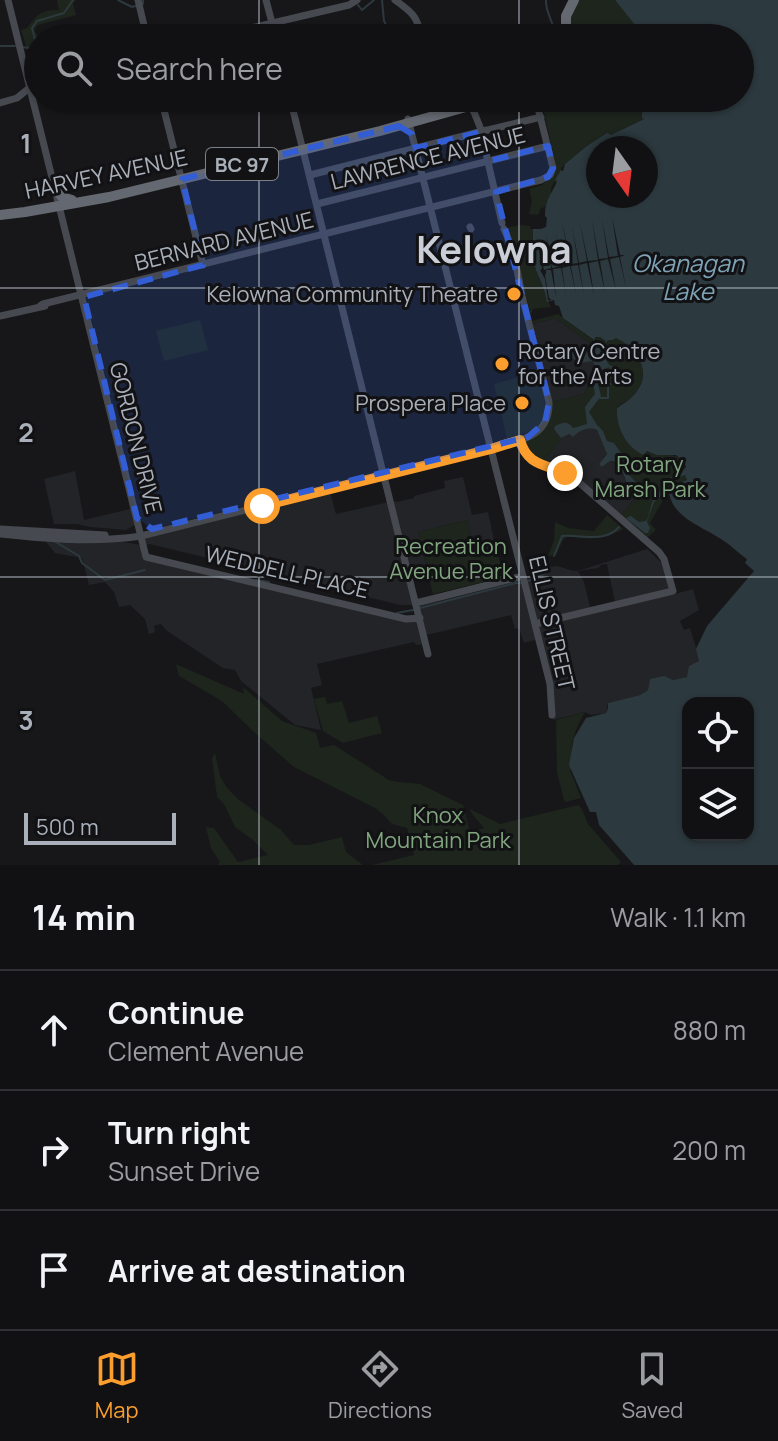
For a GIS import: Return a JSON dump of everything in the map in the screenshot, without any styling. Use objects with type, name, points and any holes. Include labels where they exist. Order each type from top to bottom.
[{"type":"highway","points":[[563,24],[563,13],[572,0]]},
{"type":"highway","name":"HARVEY AVENUE","points":[[62,204],[407,125],[442,112]]},
{"type":"highway","points":[[51,201],[62,204],[56,211],[45,207],[51,201]]},
{"type":"highway","name":"HARVEY AVENUE","points":[[0,213],[45,207]]},
{"type":"street","name":"GORDON DRIVE","points":[[10,0],[24,57]]},
{"type":"street","points":[[138,0],[143,24]]},
{"type":"street","points":[[266,0],[272,23]]},
{"type":"street","points":[[395,0],[414,15],[419,24]]},
{"type":"street","points":[[268,24],[356,1]]},
{"type":"street","points":[[20,96],[24,92]]},
{"type":"street","points":[[0,103],[24,95]]},
{"type":"street","name":"GORDON DRIVE","points":[[35,112],[62,204]]},
{"type":"street","name":"GORDON DRIVE","points":[[39,112],[146,557]]},
{"type":"street","points":[[165,112],[203,265]]},
{"type":"street","points":[[295,112],[428,654]]},
{"type":"street","points":[[4,533],[82,540],[115,539],[520,440],[541,429],[549,408],[496,192],[485,131],[472,112]]},
{"type":"street","points":[[540,112],[548,146]]},
{"type":"street","points":[[310,175],[541,117]]},
{"type":"street","points":[[407,125],[416,148],[488,435],[488,448]]},
{"type":"street","name":"LAWRENCE AVENUE","points":[[317,204],[548,146]]},
{"type":"street","name":"BERNARD AVENUE","points":[[0,316],[541,180],[550,175],[553,168],[548,146]]},
{"type":"street","points":[[520,440],[531,459],[575,479],[649,543],[663,558],[673,591],[535,624]]},
{"type":"street","name":"ELLIS STREET","points":[[488,448],[550,684],[552,715]]},
{"type":"street","points":[[4,533],[100,535],[175,528],[384,474]]},
{"type":"street","points":[[137,518],[152,529]]},
{"type":"street","points":[[175,528],[202,518]]},
{"type":"street","name":"WEDDELL PLACE","points":[[146,557],[406,619],[420,618]]},
{"type":"street","points":[[416,603],[523,576]]},
{"type":"highlighted area","points":[[399,126],[412,134],[416,148],[480,132],[489,161],[548,146],[553,168],[548,177],[496,192],[549,402],[545,422],[528,437],[152,529],[137,518],[84,297],[203,265],[182,179]]},
{"type":"shaded area","points":[[555,318],[590,343],[591,348],[586,353],[574,350],[573,359],[581,363],[591,360],[597,371],[584,394],[552,402],[533,324]]},
{"type":"shaded area","points":[[591,428],[598,432],[607,454],[602,467],[610,461],[615,462],[627,482],[621,489],[628,488],[636,497],[620,516],[583,482],[542,463],[565,434],[573,437],[578,431]]},
{"type":"shaded area","points":[[75,471],[84,520],[134,508],[138,523],[126,530],[54,524],[44,479]]},
{"type":"shaded area","points":[[463,477],[472,515],[488,512],[494,540],[473,545],[467,520],[418,532],[428,574],[413,579],[418,598],[413,605],[400,605],[150,544],[145,545],[147,556],[412,617],[418,616],[416,607],[530,578],[547,567],[581,570],[647,549],[663,564],[671,595],[693,589],[699,610],[680,621],[684,630],[690,628],[700,661],[687,677],[650,685],[640,695],[608,703],[606,713],[591,715],[585,712],[553,720],[538,639],[524,643],[511,615],[422,636],[423,644],[416,645],[414,642],[317,664],[322,685],[311,688],[321,730],[295,725],[241,681],[235,670],[223,668],[161,624],[154,626],[155,632],[149,634],[145,619],[130,605],[119,607],[114,592],[105,582],[89,585],[82,558],[55,553],[46,537],[101,538],[141,545],[142,534],[329,488],[336,514],[414,498],[445,488],[444,481]],"holes":[[[607,564],[615,602],[590,607],[578,571]]]},
{"type":"green space","points":[[57,0],[76,0],[73,3],[76,15],[30,24],[40,14],[59,10]]},
{"type":"green space","points":[[577,0],[615,0],[634,24],[570,24]]},
{"type":"green space","points":[[544,112],[642,112],[642,117],[646,118],[611,135],[586,136],[586,147],[561,168],[545,207],[538,215],[529,214],[532,201],[529,189],[542,185],[557,170]]},
{"type":"green space","points":[[521,225],[533,229],[537,270],[551,307],[533,309],[531,315],[508,230]]},
{"type":"green space","name":"Rotary Marsh Park","points":[[558,314],[593,340],[600,336],[608,339],[616,337],[637,355],[643,370],[639,387],[633,396],[617,407],[623,434],[641,454],[647,451],[674,456],[679,458],[685,469],[687,480],[671,486],[650,523],[656,530],[647,538],[620,516],[636,497],[628,488],[624,493],[620,489],[625,478],[618,465],[610,461],[602,467],[599,464],[607,454],[597,430],[584,430],[573,437],[565,435],[542,463],[529,454],[523,442],[551,413],[552,402],[584,394],[597,373],[594,362],[573,359],[571,352],[577,349],[587,352],[591,348],[590,343],[555,318],[533,324],[532,321]]},
{"type":"green space","points":[[200,320],[208,350],[164,361],[156,331]]},
{"type":"green space","name":"Prospera Place","points":[[537,370],[545,402],[543,418],[532,430],[507,438],[494,384]]},
{"type":"green space","points":[[607,515],[623,529],[597,538],[568,536],[556,555],[548,556],[554,540],[555,522],[568,528],[594,531]]},
{"type":"green space","name":"Recreation Avenue Park","points":[[467,520],[473,545],[494,540],[504,577],[433,594],[418,532]]},
{"type":"green space","name":"Knox Mountain Park","points":[[176,664],[244,694],[243,687],[282,721],[316,733],[320,748],[334,745],[389,780],[420,784],[463,805],[470,832],[484,828],[470,809],[500,824],[578,805],[588,824],[621,862],[618,865],[372,865],[414,855],[407,828],[392,824],[375,808],[294,767],[222,701],[179,676]]},
{"type":"green space","points":[[325,697],[327,704],[342,701],[349,723],[377,716],[382,733],[343,743],[323,731],[314,699]]},
{"type":"green space","points":[[585,712],[573,739],[575,768],[570,770],[581,798],[566,802],[557,773],[556,720]]},
{"type":"green space","points":[[215,753],[220,776],[227,788],[281,830],[294,845],[309,845],[342,837],[346,852],[363,865],[217,865],[220,862],[211,848],[206,827],[214,828],[238,862],[268,855],[235,827],[224,804],[217,797],[212,758]]},
{"type":"water","name":"Okanagan Lake","points":[[615,0],[778,0],[778,865],[634,865],[599,825],[596,812],[590,812],[569,765],[574,738],[586,718],[606,713],[608,703],[640,695],[648,690],[650,679],[687,677],[689,666],[699,661],[696,649],[707,626],[754,571],[745,563],[747,559],[730,545],[690,521],[675,508],[669,489],[687,480],[685,475],[669,481],[654,502],[647,522],[650,528],[648,533],[626,518],[631,516],[639,522],[646,521],[652,502],[666,479],[681,474],[686,467],[676,455],[657,455],[647,451],[643,455],[631,447],[623,435],[617,408],[639,388],[643,371],[637,355],[624,343],[616,338],[604,345],[606,350],[617,347],[621,350],[619,356],[610,356],[606,360],[610,366],[619,366],[616,372],[618,381],[612,380],[609,367],[602,370],[598,384],[601,396],[589,412],[607,441],[614,443],[626,460],[629,475],[641,486],[636,497],[628,488],[624,493],[620,489],[626,486],[625,479],[614,461],[602,467],[599,464],[607,454],[597,430],[587,429],[573,437],[569,434],[561,438],[554,429],[565,423],[573,428],[587,424],[585,407],[595,394],[593,383],[597,371],[593,361],[581,363],[573,359],[571,352],[577,349],[587,352],[599,347],[599,342],[603,344],[606,341],[600,337],[594,340],[563,318],[554,300],[547,302],[533,255],[533,229],[546,227],[545,208],[555,180],[565,164],[586,147],[586,208],[658,208],[658,136],[602,136],[644,119],[642,112],[754,112],[754,24],[634,24]]},
{"type":"pier","points":[[612,217],[620,255],[625,255],[620,257],[626,288],[619,257],[610,259],[616,290],[608,259],[600,261],[605,292],[598,261],[589,263],[594,295],[587,263],[579,265],[584,295],[578,265],[571,266],[576,294],[570,266],[562,268],[566,294],[561,268],[553,269],[556,297],[551,270],[546,270],[551,299],[548,300],[545,279],[540,270],[537,235],[544,270],[551,268],[546,233],[552,268],[561,266],[556,233],[562,266],[570,265],[562,222],[571,264],[578,263],[572,226],[579,263],[587,261],[580,223],[588,261],[598,260],[592,220],[599,259],[608,258],[602,219],[609,257],[618,256]]},
{"type":"waterway","points":[[35,24],[64,13],[73,0]]},
{"type":"waterway","points":[[118,0],[132,7],[143,4],[143,0]]},
{"type":"waterway","points":[[358,5],[362,10],[374,0]]},
{"type":"waterway","points":[[382,0],[386,24]]},
{"type":"waterway","points":[[546,0],[553,24]]},
{"type":"waterway","points":[[0,46],[15,46]]},
{"type":"waterway","points":[[472,248],[475,252]]},
{"type":"waterway","points":[[599,381],[604,385],[610,384]]},
{"type":"waterway","points":[[600,398],[608,398],[608,385]]},
{"type":"waterway","points":[[554,556],[562,536],[599,537],[619,527]]},
{"type":"waterway","points":[[54,541],[79,556],[82,563],[105,580],[145,570]]},
{"type":"waterway","points":[[528,581],[546,573],[549,567]]},
{"type":"waterway","points":[[256,580],[269,582]]},
{"type":"waterway","points":[[420,608],[521,583]]},
{"type":"waterway","points":[[397,613],[413,610]]},
{"type":"place","name":"Kelowna Community Theatre","points":[[514,294]]},
{"type":"place","name":"Rotary Centre for the Arts","points":[[502,364]]},
{"type":"place","name":"Prospera Place","points":[[522,403]]},
{"type":"district","name":"Kelowna","points":[[494,248]]},
{"type":"route","points":[[262,506],[520,440],[531,459],[565,473]]}]
